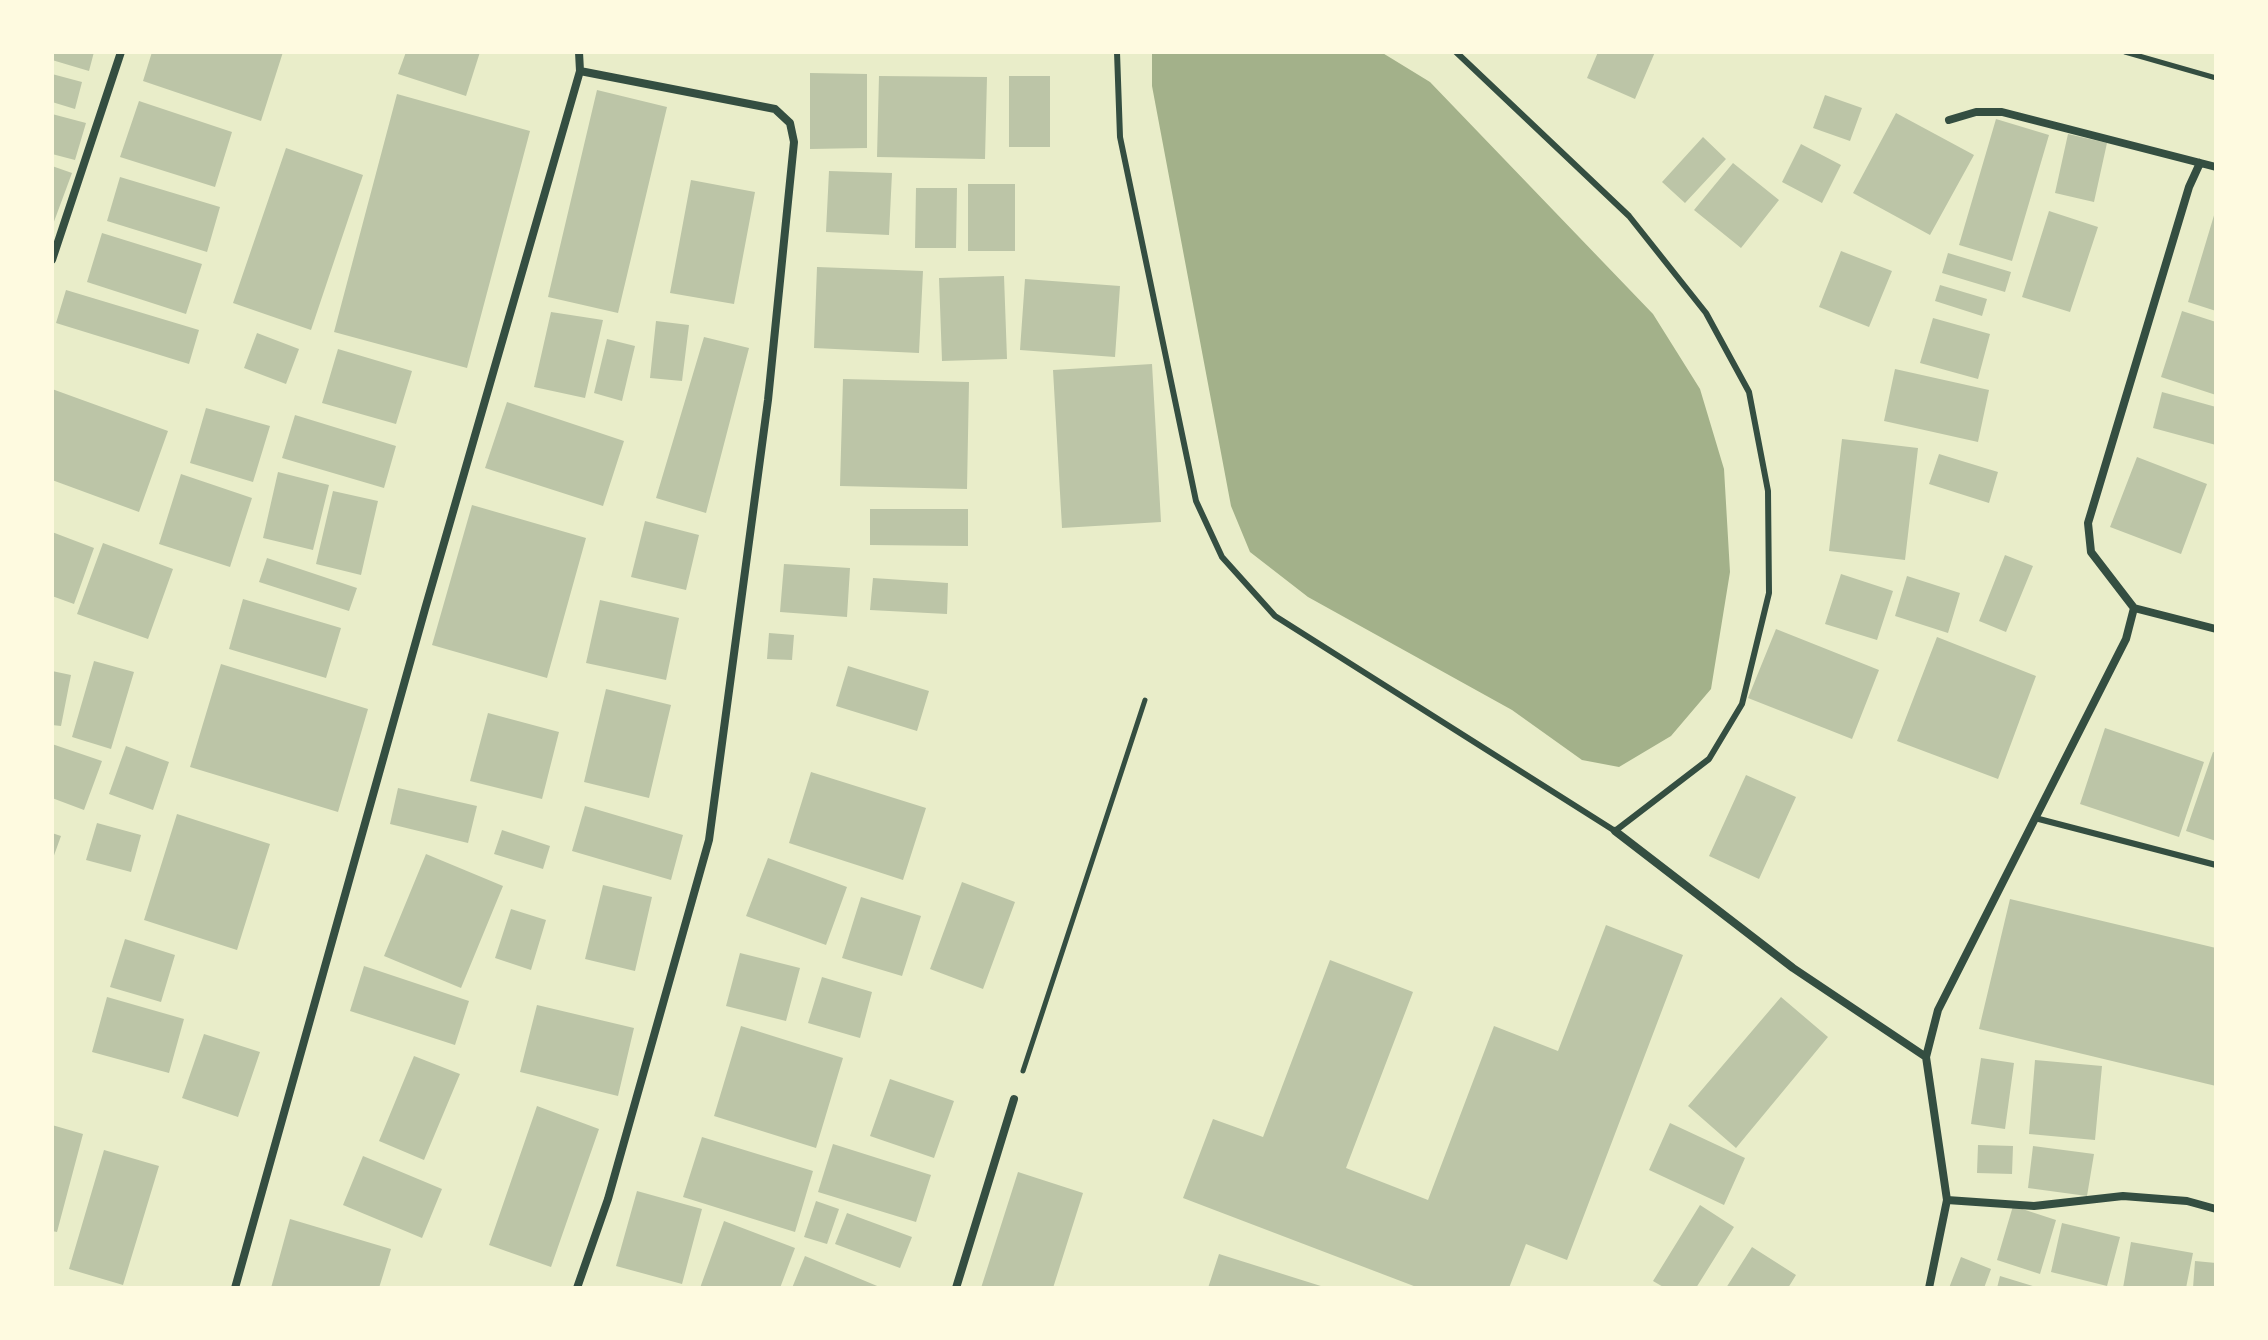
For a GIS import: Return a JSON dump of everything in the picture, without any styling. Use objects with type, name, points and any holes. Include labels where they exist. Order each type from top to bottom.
[{"type":"street","points":[[52,260],[121,52]]},
{"type":"street","points":[[235,1288],[580,71],[579,52]]},
{"type":"street","points":[[577,1288],[608,1199],[709,840],[768,400],[794,142],[790,123],[775,109],[580,71]]},
{"type":"street","points":[[1949,120],[1976,112],[2002,112],[2216,167]]},
{"type":"street","points":[[2200,163],[2189,187],[2088,523],[2091,552],[2134,608],[2216,629]]},
{"type":"street","points":[[1929,1288],[1947,1200],[1926,1057],[1938,1010],[2126,639],[2134,608]]},
{"type":"street","points":[[1615,831],[1793,968],[1926,1057]]},
{"type":"street","points":[[956,1288],[1014,1099]]},
{"type":"street","points":[[1947,1200],[2034,1206],[2123,1196],[2187,1201],[2216,1209]]},
{"type":"lane","points":[[1117,52],[1120,137],[1196,501],[1222,557],[1275,616],[1615,831],[1709,759],[1742,704],[1769,593],[1768,491],[1749,392],[1706,313],[1629,216],[1456,52]]},
{"type":"lane","points":[[2035,818],[2216,865]]},
{"type":"path","points":[[2125,52],[2216,78]]},
{"type":"path","points":[[1014,1099],[1145,700]]},
{"type":"shaded area","points":[[1152,52],[1381,52],[1430,82],[1653,314],[1700,389],[1724,469],[1730,572],[1711,689],[1671,736],[1619,767],[1582,760],[1512,710],[1308,597],[1250,552],[1231,506],[1152,86]]},
{"type":"building","points":[[52,52],[94,52],[89,71],[52,60]]},
{"type":"building","points":[[152,52],[283,52],[261,121],[143,81]]},
{"type":"building","points":[[406,52],[480,52],[466,96],[398,74]]},
{"type":"building","points":[[1598,52],[1655,52],[1635,99],[1587,78]]},
{"type":"building","points":[[810,73],[867,74],[867,148],[810,149]]},
{"type":"building","points":[[52,74],[82,82],[75,109],[52,102]]},
{"type":"building","points":[[879,76],[987,77],[985,159],[877,157]]},
{"type":"building","points":[[1009,76],[1050,76],[1050,147],[1009,147]]},
{"type":"building","points":[[597,90],[667,107],[618,313],[548,297]]},
{"type":"building","points":[[397,94],[530,131],[467,368],[334,332]]},
{"type":"building","points":[[1825,95],[1862,108],[1850,141],[1813,128]]},
{"type":"building","points":[[139,101],[232,132],[215,187],[120,157]]},
{"type":"building","points":[[1896,113],[1974,155],[1930,235],[1853,193]]},
{"type":"building","points":[[52,114],[86,123],[75,160],[52,154]]},
{"type":"building","points":[[1996,119],[2049,135],[2012,261],[1959,245]]},
{"type":"building","points":[[2068,134],[2107,143],[2094,202],[2055,193]]},
{"type":"building","points":[[1703,137],[1726,159],[1685,203],[1662,182]]},
{"type":"building","points":[[1801,144],[1841,165],[1822,203],[1782,182]]},
{"type":"building","points":[[286,148],[363,175],[311,330],[233,303]]},
{"type":"building","points":[[1733,163],[1779,200],[1741,248],[1694,210]]},
{"type":"building","points":[[52,166],[72,173],[52,227]]},
{"type":"building","points":[[829,171],[892,173],[889,235],[826,232]]},
{"type":"building","points":[[120,177],[220,207],[207,252],[107,221]]},
{"type":"building","points":[[691,180],[755,192],[734,304],[670,293]]},
{"type":"building","points":[[968,184],[1015,184],[1015,251],[968,251]]},
{"type":"building","points":[[916,188],[957,188],[956,248],[915,248]]},
{"type":"building","points":[[2049,211],[2098,227],[2070,312],[2022,297]]},
{"type":"building","points":[[2216,212],[2216,311],[2188,302]]},
{"type":"building","points":[[102,233],[202,264],[186,314],[87,282]]},
{"type":"building","points":[[1841,251],[1892,271],[1869,327],[1819,307]]},
{"type":"building","points":[[1948,253],[2011,272],[2005,292],[1942,273]]},
{"type":"building","points":[[817,267],[923,271],[919,353],[814,348]]},
{"type":"building","points":[[1004,276],[1007,359],[942,361],[939,278]]},
{"type":"building","points":[[1025,279],[1120,286],[1115,357],[1020,350]]},
{"type":"building","points":[[1940,285],[1987,299],[1982,316],[1935,301]]},
{"type":"building","points":[[66,290],[199,330],[189,364],[56,323]]},
{"type":"building","points":[[2182,311],[2216,322],[2216,395],[2161,377]]},
{"type":"building","points":[[551,312],[603,320],[585,398],[534,387]]},
{"type":"building","points":[[1933,318],[1990,334],[1978,379],[1920,363]]},
{"type":"building","points":[[656,321],[689,325],[682,381],[650,378]]},
{"type":"building","points":[[257,333],[299,349],[286,384],[244,368]]},
{"type":"building","points":[[704,337],[749,348],[706,513],[656,498]]},
{"type":"building","points":[[607,339],[635,346],[622,401],[594,393]]},
{"type":"building","points":[[338,349],[412,371],[396,424],[322,403]]},
{"type":"building","points":[[1152,364],[1161,522],[1062,528],[1053,370]]},
{"type":"building","points":[[1895,369],[1989,390],[1978,442],[1884,421]]},
{"type":"building","points":[[843,379],[969,382],[967,489],[840,486]]},
{"type":"building","points":[[52,389],[168,431],[139,512],[52,480]]},
{"type":"building","points":[[2162,392],[2216,407],[2216,445],[2153,428]]},
{"type":"building","points":[[507,402],[624,441],[603,506],[485,468]]},
{"type":"building","points":[[206,408],[270,426],[253,482],[190,463]]},
{"type":"building","points":[[295,415],[396,446],[384,488],[282,458]]},
{"type":"building","points":[[1842,439],[1918,448],[1905,560],[1829,551]]},
{"type":"building","points":[[1939,454],[1998,472],[1989,503],[1929,484]]},
{"type":"building","points":[[2137,457],[2207,484],[2181,554],[2110,527]]},
{"type":"building","points":[[278,472],[329,485],[313,550],[263,538]]},
{"type":"building","points":[[181,474],[252,498],[230,567],[159,544]]},
{"type":"building","points":[[333,491],[378,501],[361,575],[316,564]]},
{"type":"building","points":[[472,505],[586,538],[547,678],[432,645]]},
{"type":"building","points":[[870,509],[968,509],[968,546],[870,545]]},
{"type":"building","points":[[645,521],[699,535],[686,590],[631,577]]},
{"type":"building","points":[[52,532],[94,548],[74,604],[52,596]]},
{"type":"building","points":[[103,543],[173,569],[148,639],[77,614]]},
{"type":"building","points":[[2005,555],[2033,566],[2006,632],[1979,621]]},
{"type":"building","points":[[267,558],[357,588],[349,611],[259,582]]},
{"type":"building","points":[[784,564],[850,568],[847,617],[780,612]]},
{"type":"building","points":[[1841,574],[1893,591],[1877,640],[1825,624]]},
{"type":"building","points":[[1907,576],[1960,593],[1948,633],[1895,616]]},
{"type":"building","points":[[873,578],[948,583],[947,614],[870,610]]},
{"type":"building","points":[[243,599],[341,628],[326,678],[229,649]]},
{"type":"building","points":[[600,600],[679,618],[666,680],[586,663]]},
{"type":"building","points":[[1776,629],[1879,670],[1852,739],[1748,698]]},
{"type":"building","points":[[769,633],[794,635],[792,660],[767,659]]},
{"type":"building","points":[[1937,637],[2036,676],[1998,779],[1897,741]]},
{"type":"building","points":[[94,661],[134,672],[111,749],[72,737]]},
{"type":"building","points":[[221,664],[368,709],[338,812],[190,767]]},
{"type":"building","points":[[848,666],[929,691],[917,731],[836,706]]},
{"type":"building","points":[[52,671],[71,675],[61,726],[52,725]]},
{"type":"building","points":[[606,689],[671,705],[649,798],[584,782]]},
{"type":"building","points":[[488,713],[559,732],[542,799],[470,781]]},
{"type":"building","points":[[2105,728],[2204,762],[2179,837],[2080,804]]},
{"type":"building","points":[[52,744],[102,761],[84,810],[52,798]]},
{"type":"building","points":[[126,746],[169,762],[153,810],[109,794]]},
{"type":"building","points":[[2213,752],[2216,753],[2216,841],[2186,831]]},
{"type":"building","points":[[811,772],[926,808],[903,880],[789,843]]},
{"type":"building","points":[[1746,775],[1796,797],[1759,879],[1709,856]]},
{"type":"building","points":[[398,788],[477,806],[468,843],[390,824]]},
{"type":"building","points":[[585,806],[683,835],[671,880],[572,851]]},
{"type":"building","points":[[177,814],[270,844],[237,950],[144,920]]},
{"type":"building","points":[[97,823],[141,835],[131,872],[86,860]]},
{"type":"building","points":[[502,830],[550,846],[543,869],[494,854]]},
{"type":"building","points":[[52,833],[61,836],[52,861]]},
{"type":"building","points":[[426,854],[503,886],[461,988],[384,956]]},
{"type":"building","points":[[768,858],[847,887],[826,945],[746,916]]},
{"type":"building","points":[[962,882],[1015,902],[983,989],[930,969]]},
{"type":"building","points":[[603,885],[652,897],[635,971],[585,959]]},
{"type":"building","points":[[861,897],[921,916],[902,976],[842,958]]},
{"type":"building","points":[[2010,899],[2216,948],[2216,1086],[1979,1029]]},
{"type":"building","points":[[511,909],[546,920],[531,970],[495,958]]},
{"type":"building","points":[[1606,925],[1683,955],[1567,1260],[1526,1244],[1509,1288],[1419,1288],[1183,1198],[1213,1119],[1263,1137],[1330,960],[1413,992],[1346,1168],[1428,1200],[1494,1026],[1558,1051]]},
{"type":"building","points":[[125,939],[175,955],[161,1002],[110,987]]},
{"type":"building","points":[[740,953],[800,968],[786,1021],[726,1006]]},
{"type":"building","points":[[364,966],[469,1001],[455,1045],[350,1011]]},
{"type":"building","points":[[822,977],[872,992],[860,1038],[808,1023]]},
{"type":"building","points":[[107,997],[184,1019],[169,1073],[92,1052]]},
{"type":"building","points":[[1781,997],[1828,1037],[1736,1148],[1688,1106]]},
{"type":"building","points":[[537,1005],[634,1028],[618,1096],[520,1072]]},
{"type":"building","points":[[741,1026],[843,1058],[816,1148],[714,1116]]},
{"type":"building","points":[[204,1034],[260,1052],[238,1117],[182,1098]]},
{"type":"building","points":[[414,1056],[460,1074],[424,1160],[379,1141]]},
{"type":"building","points":[[1981,1058],[2014,1063],[2005,1129],[1971,1124]]},
{"type":"building","points":[[2035,1060],[2102,1066],[2095,1140],[2029,1134]]},
{"type":"building","points":[[890,1079],[954,1101],[934,1158],[870,1136]]},
{"type":"building","points":[[537,1106],[599,1129],[551,1267],[489,1245]]},
{"type":"building","points":[[1670,1123],[1745,1158],[1724,1205],[1649,1170]]},
{"type":"building","points":[[52,1125],[83,1134],[57,1232],[52,1231]]},
{"type":"building","points":[[702,1137],[813,1171],[795,1232],[683,1197]]},
{"type":"building","points":[[833,1144],[931,1175],[916,1222],[818,1192]]},
{"type":"building","points":[[1978,1145],[2013,1146],[2012,1174],[1977,1173]]},
{"type":"building","points":[[2033,1146],[2094,1154],[2087,1196],[2028,1188]]},
{"type":"building","points":[[104,1150],[159,1166],[123,1285],[69,1269]]},
{"type":"building","points":[[363,1156],[442,1189],[422,1238],[343,1205]]},
{"type":"building","points":[[1018,1172],[1083,1193],[1053,1288],[981,1288]]},
{"type":"building","points":[[637,1191],[702,1209],[682,1284],[616,1266]]},
{"type":"building","points":[[816,1201],[839,1209],[827,1244],[804,1237]]},
{"type":"building","points":[[1700,1205],[1734,1227],[1696,1288],[1665,1288],[1653,1281]]},
{"type":"building","points":[[2013,1206],[2056,1220],[2040,1274],[1997,1260]]},
{"type":"building","points":[[847,1213],[912,1237],[900,1268],[835,1244]]},
{"type":"building","points":[[290,1219],[391,1249],[379,1288],[271,1288]]},
{"type":"building","points":[[724,1221],[795,1248],[780,1288],[700,1288]]},
{"type":"building","points":[[2062,1223],[2120,1237],[2107,1286],[2051,1272]]},
{"type":"building","points":[[2131,1242],[2193,1253],[2186,1288],[2123,1288]]},
{"type":"building","points":[[1752,1247],[1796,1275],[1788,1288],[1726,1288]]},
{"type":"building","points":[[1219,1254],[1324,1287],[1324,1288],[1208,1288]]},
{"type":"building","points":[[805,1256],[882,1288],[792,1288]]},
{"type":"building","points":[[1961,1257],[1991,1269],[1984,1288],[1949,1288]]},
{"type":"building","points":[[2195,1261],[2216,1263],[2216,1288],[2193,1288]]},
{"type":"building","points":[[2000,1276],[2036,1287],[2036,1288],[1997,1288]]}]
